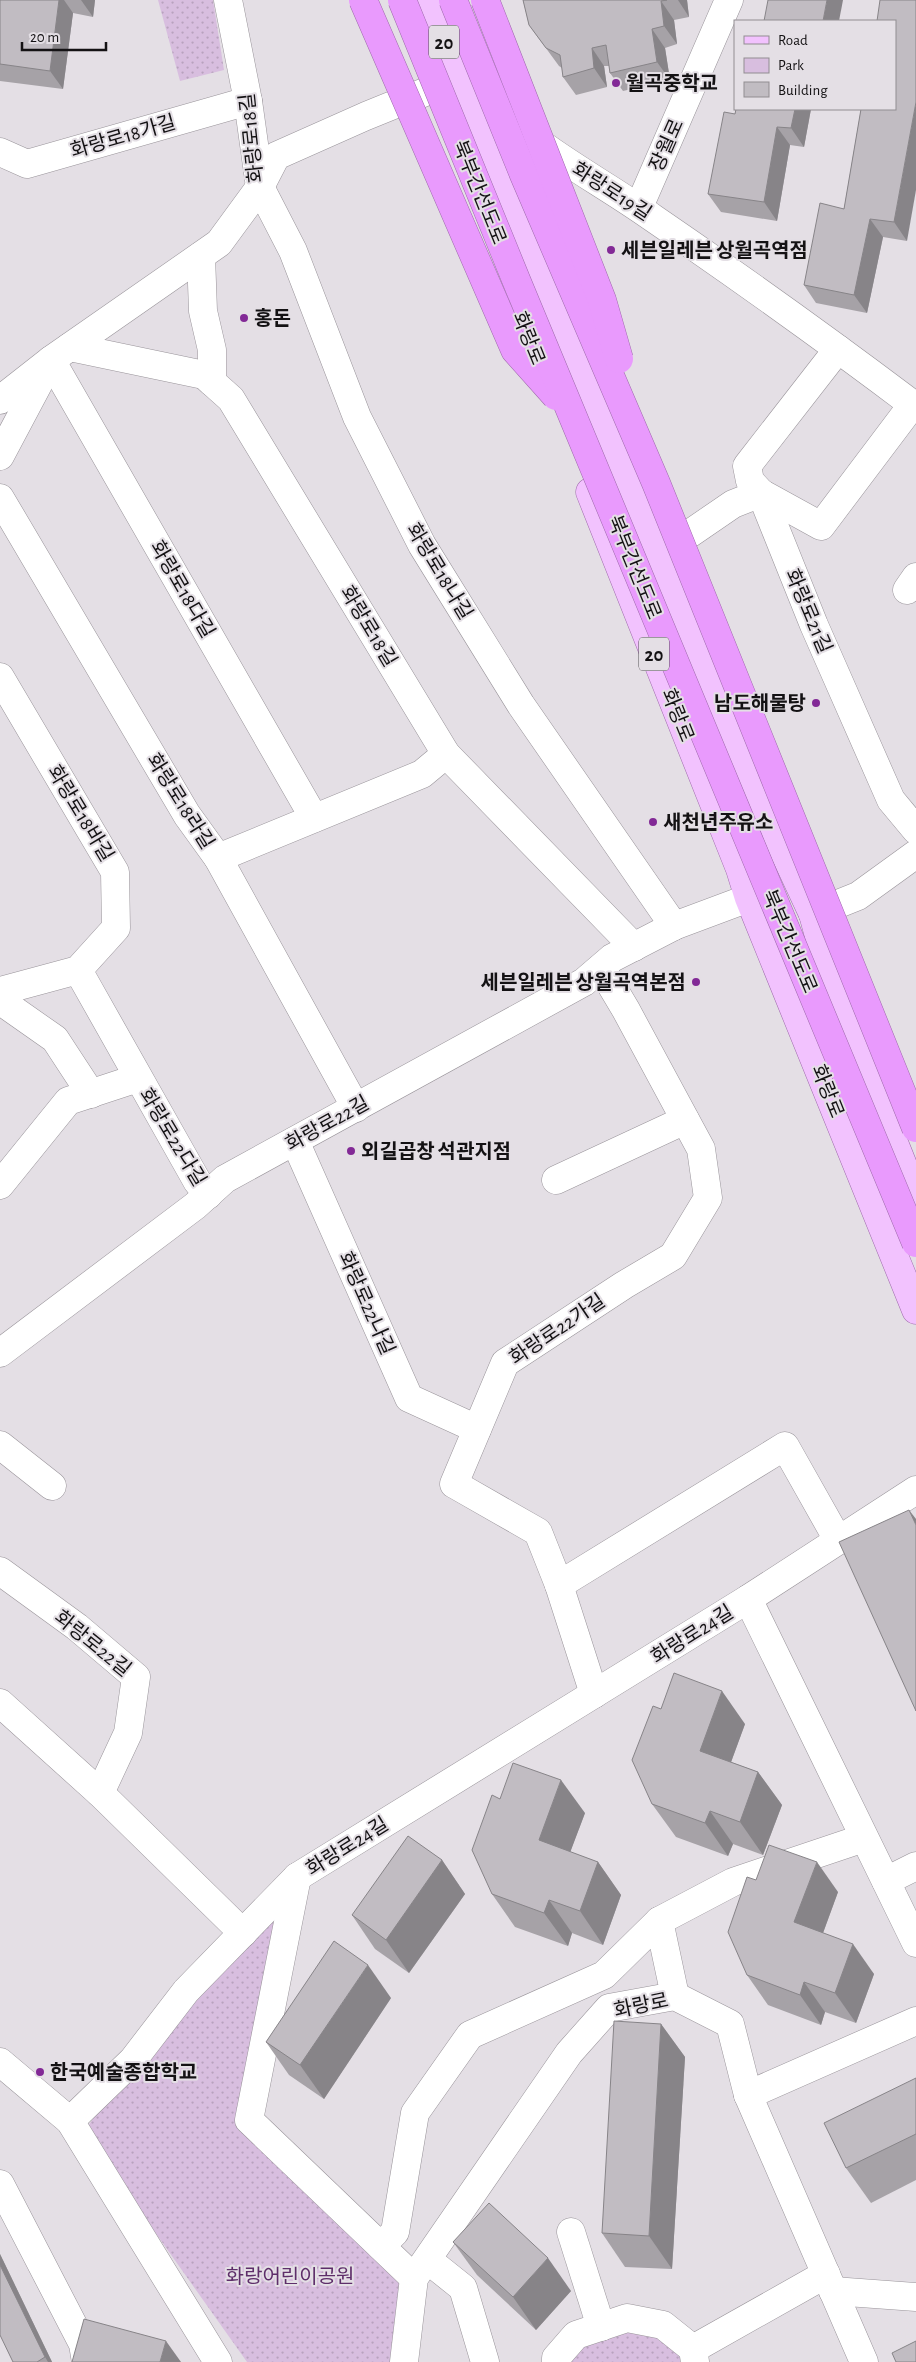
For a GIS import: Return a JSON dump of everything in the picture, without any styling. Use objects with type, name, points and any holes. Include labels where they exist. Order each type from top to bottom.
[{"type":"highway","points":[[363,0],[515,350],[570,412]]},
{"type":"highway","name":"북부간선도로","points":[[402,0],[570,412],[916,1243]]},
{"type":"highway","points":[[453,0],[524,175],[656,483],[916,1128]]},
{"type":"highway","points":[[485,0],[602,300],[656,483]]},
{"type":"main road","name":"화랑로","points":[[388,0],[430,90],[736,860],[749,898],[916,1310]]},
{"type":"main road","name":"화랑로","points":[[427,0],[785,854],[813,914],[835,995],[916,1198]]},
{"type":"main road","points":[[789,994],[810,985],[835,995]]},
{"type":"street","name":"화랑로18길","points":[[0,400],[61,354],[219,243],[260,187],[248,101],[228,0]]},
{"type":"street","name":"장월로","points":[[639,208],[729,0]]},
{"type":"street","name":"화랑로19길","points":[[461,83],[556,156],[639,208],[779,304],[914,405],[822,526],[761,493],[750,482],[747,466],[838,349]]},
{"type":"street","points":[[260,187],[276,156],[430,90]]},
{"type":"street","name":"화랑로18가길","points":[[0,152],[27,164],[248,101]]},
{"type":"street","name":"화랑로18나길","points":[[260,187],[292,251],[357,417],[422,545],[521,705],[674,926]]},
{"type":"street","points":[[201,256],[203,311],[212,350],[212,382]]},
{"type":"street","name":"화랑로18길","points":[[61,354],[204,375],[231,399],[446,754],[634,946]]},
{"type":"street","name":"화랑로18길","points":[[0,456],[61,354]]},
{"type":"street","name":"화랑로18다길","points":[[61,354],[314,818]]},
{"type":"street","points":[[660,554],[733,504],[761,493]]},
{"type":"street","name":"화랑로21길","points":[[761,493],[814,624],[892,800],[916,830]]},
{"type":"street","name":"화랑로18라길","points":[[0,498],[187,815],[218,858],[356,1108]]},
{"type":"street","name":"화랑로18바길","points":[[0,677],[115,872],[116,928],[78,970]]},
{"type":"street","points":[[218,858],[422,774],[446,754]]},
{"type":"street","points":[[813,914],[858,896],[916,854]]},
{"type":"street","name":"화랑로22길","points":[[0,1353],[208,1195],[224,1179],[584,982],[612,958],[634,946],[674,926],[749,898]]},
{"type":"street","name":"화랑로22가길","points":[[594,1694],[559,1585],[538,1532],[454,1484],[505,1362],[624,1285],[673,1256],[708,1198],[701,1149],[626,1010],[601,968]]},
{"type":"street","points":[[78,970],[4,990],[5,1004],[55,1039],[91,1094]]},
{"type":"street","name":"화랑로22다길","points":[[78,970],[196,1182],[208,1195]]},
{"type":"street","name":"화랑로22다길","points":[[2,1176],[68,1101],[138,1078]]},
{"type":"street","points":[[556,1180],[685,1120]]},
{"type":"street","name":"화랑로22나길","points":[[295,1141],[409,1398],[477,1429]]},
{"type":"street","points":[[0,1445],[52,1486]]},
{"type":"street","points":[[559,1585],[785,1446],[838,1540]]},
{"type":"street","name":"화랑로24길","points":[[70,2121],[133,2060],[186,1991],[297,1877],[748,1599],[916,1490]]},
{"type":"street","name":"화랑로22길","points":[[0,1572],[77,1627],[136,1676],[128,1733],[100,1793]]},
{"type":"street","name":"화랑로24길","points":[[748,1599],[916,1943]]},
{"type":"street","points":[[0,1703],[100,1793],[243,1933]]},
{"type":"street","points":[[381,2246],[395,2232],[415,2113],[470,2035],[604,1975],[658,1921],[734,1882],[864,1838]]},
{"type":"street","points":[[886,1882],[916,1866]]},
{"type":"street","points":[[297,1877],[249,2120],[381,2246],[421,2269],[463,2288],[485,2362]]},
{"type":"street","points":[[658,1921],[675,1996]]},
{"type":"street","name":"화랑로","points":[[421,2269],[569,2053],[609,2008],[675,1996],[730,2024],[748,2095],[864,2362]]},
{"type":"street","points":[[748,2095],[916,2022]]},
{"type":"street","points":[[0,2062],[70,2121],[218,2362]]},
{"type":"street","points":[[0,2184],[83,2344],[86,2362]]},
{"type":"street","points":[[571,2232],[601,2327]]},
{"type":"street","points":[[404,2362],[421,2269]]},
{"type":"street","points":[[556,2362],[556,2358],[576,2335],[627,2318],[662,2325],[694,2356],[829,2283],[916,2297]]},
{"type":"green space","points":[[158,0],[213,0],[224,70],[180,81]]},
{"type":"green space","name":"화랑어린이공원","points":[[297,1877],[249,2120],[414,2278],[404,2362],[247,2362],[84,2132],[133,2060]]},
{"type":"green space","points":[[627,2318],[695,2362],[556,2362]]},
{"type":"building","points":[[0,0],[59,0],[50,71],[0,64]]},
{"type":"building","points":[[523,0],[667,0],[661,1],[664,26],[652,29],[657,62],[610,73],[606,45],[592,48],[594,68],[563,77],[560,55],[546,48],[529,25]]},
{"type":"building","points":[[768,0],[827,0],[823,20],[764,20]]},
{"type":"building","points":[[880,0],[916,0],[916,102],[894,222],[870,219],[854,295],[804,285],[820,203],[844,209],[861,110],[896,110],[896,20],[877,20]]},
{"type":"building","points":[[736,110],[795,110],[791,128],[777,127],[764,202],[708,194],[724,112],[735,114]]},
{"type":"building","points":[[909,1510],[916,1525],[916,1711],[839,1542]]},
{"type":"building","points":[[674,1673],[722,1691],[700,1751],[758,1772],[740,1822],[710,1811],[705,1823],[652,1804],[632,1760],[653,1706],[661,1709]]},
{"type":"building","points":[[513,1763],[561,1780],[539,1840],[598,1862],[580,1911],[549,1900],[544,1913],[492,1894],[472,1850],[492,1795],[500,1799]]},
{"type":"building","points":[[408,1836],[442,1860],[386,1940],[352,1915]]},
{"type":"building","points":[[769,1845],[817,1862],[794,1922],[853,1944],[835,1993],[804,1982],[800,1995],[747,1975],[728,1932],[747,1877],[756,1880]]},
{"type":"building","points":[[334,1941],[368,1965],[300,2065],[266,2042]]},
{"type":"building","points":[[614,2021],[661,2024],[649,2236],[602,2233]]},
{"type":"building","points":[[916,2078],[916,2134],[846,2168],[824,2123]]},
{"type":"building","points":[[489,2203],[548,2258],[513,2297],[453,2242]]},
{"type":"building","points":[[0,2265],[45,2357],[37,2362],[13,2362],[0,2335]]},
{"type":"building","points":[[84,2319],[166,2341],[160,2362],[72,2362]]},
{"type":"building","points":[[916,2341],[916,2362],[896,2362],[892,2353]]},
{"type":"place","name":"월곡중학교","points":[[616,83]]},
{"type":"place","name":"세븐일레븐 상월곡역점","points":[[611,250]]},
{"type":"place","name":"홍돈","points":[[244,318]]},
{"type":"place","name":"남도해물탕","points":[[816,703]]},
{"type":"place","name":"새천년주유소","points":[[653,822]]},
{"type":"place","name":"세븐일레븐 상월곡역본점","points":[[696,982]]},
{"type":"place","name":"외길곱창 석관지점","points":[[351,1151]]},
{"type":"place","name":"한국예술종합학교","points":[[40,2072]]}]
